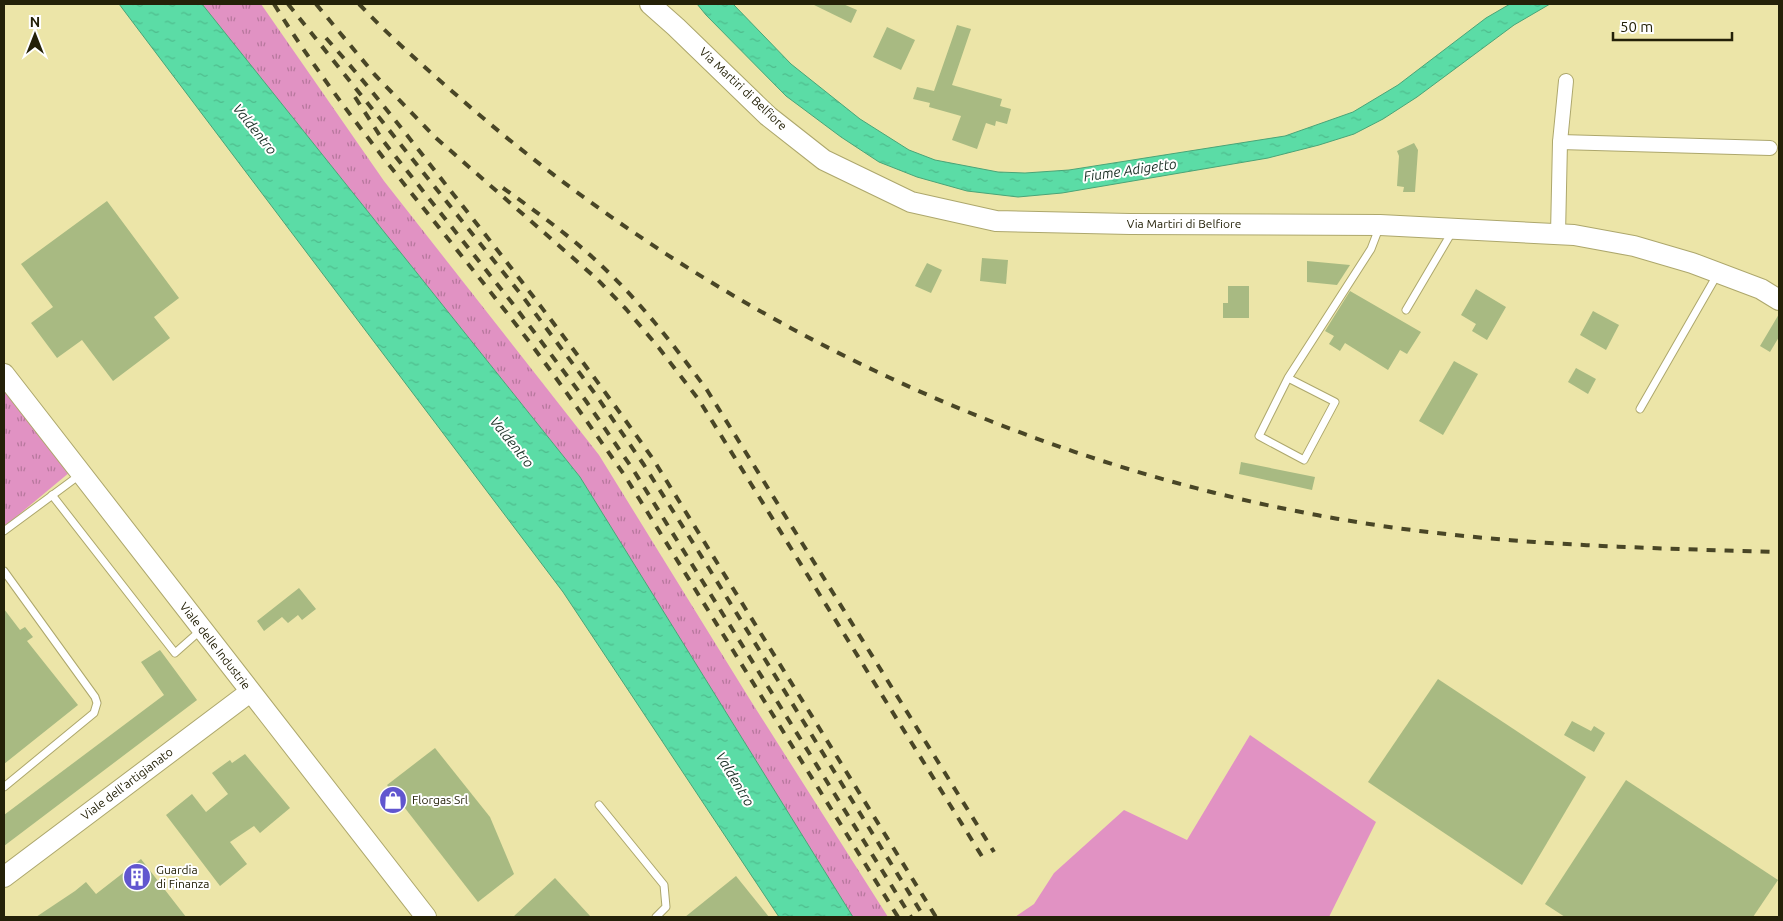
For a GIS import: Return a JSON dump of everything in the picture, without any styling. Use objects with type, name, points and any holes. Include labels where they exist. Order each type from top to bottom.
[{"type":"street","name":"Via Martiri di Belfiore","points":[[650,4],[768,116],[824,160],[911,202],[996,221],[1139,224],[1380,225],[1574,235],[1634,246],[1692,263],[1761,289],[1779,300]]},
{"type":"street","points":[[1558,234],[1560,142],[1566,81]]},
{"type":"street","points":[[1560,142],[1770,148]]},
{"type":"street","name":"Viale delle Industrie","points":[[4,374],[426,917]]},
{"type":"street","name":"Viale dell'artigianato","points":[[4,877],[250,692]]},
{"type":"lane","points":[[1288,378],[1336,402],[1304,460],[1259,436],[1288,378],[1371,249],[1380,225]]},
{"type":"lane","points":[[1406,310],[1454,230]]},
{"type":"lane","points":[[1640,409],[1719,272]]},
{"type":"lane","points":[[4,531],[81,473]]},
{"type":"lane","points":[[52,495],[175,653],[202,630]]},
{"type":"lane","points":[[4,571],[95,697],[96,703],[94,713],[4,787]]},
{"type":"lane","points":[[599,805],[664,884],[666,907],[656,917]]},
{"type":"green space","points":[[202,4],[261,4],[384,181],[599,455],[749,698],[888,917],[853,917],[580,477]]},
{"type":"green space","points":[[4,387],[70,472],[4,527]]},
{"type":"green space","points":[[1250,735],[1376,822],[1329,917],[1015,917],[1034,904],[1054,873],[1124,810],[1187,840]]},
{"type":"water","name":"Valdentro","points":[[119,4],[202,4],[580,477],[853,917],[779,917],[563,592]]},
{"type":"water","name":"Fiume Adigetto","points":[[697,4],[733,4],[791,64],[860,119],[909,150],[935,160],[998,172],[1025,173],[1069,170],[1285,136],[1353,112],[1398,85],[1486,18],[1510,4],[1550,4],[1514,25],[1417,97],[1383,119],[1354,134],[1268,158],[1062,193],[1018,197],[967,191],[917,177],[879,162],[841,137],[786,96]]},
{"type":"building","points":[[812,4],[843,4],[857,10],[851,23]]},
{"type":"building","points":[[957,25],[971,29],[952,85],[1002,99],[1000,106],[1011,109],[1007,124],[996,121],[995,126],[986,123],[977,149],[952,140],[961,116],[929,107],[930,103],[913,99],[917,87],[934,91]]},
{"type":"building","points":[[887,27],[915,40],[901,70],[873,57]]},
{"type":"building","points":[[1414,143],[1418,150],[1415,192],[1403,192],[1404,187],[1397,186],[1399,156],[1397,151]]},
{"type":"building","points":[[107,201],[179,298],[154,317],[170,338],[113,381],[82,340],[57,358],[31,323],[53,307],[21,264]]},
{"type":"building","points":[[982,258],[1008,260],[1006,284],[980,281]]},
{"type":"building","points":[[1307,261],[1350,265],[1337,285],[1307,282]]},
{"type":"building","points":[[927,263],[942,270],[931,293],[915,286]]},
{"type":"building","points":[[1228,286],[1249,286],[1249,318],[1223,318],[1223,303],[1228,303]]},
{"type":"building","points":[[1476,289],[1506,307],[1487,340],[1472,331],[1476,324],[1461,315]]},
{"type":"building","points":[[1350,291],[1421,332],[1407,354],[1400,350],[1388,370],[1345,343],[1340,351],[1329,344],[1334,336],[1325,331]]},
{"type":"building","points":[[1593,311],[1619,325],[1606,350],[1580,335]]},
{"type":"building","points":[[1779,314],[1779,337],[1770,352],[1760,346]]},
{"type":"building","points":[[1454,361],[1478,374],[1443,435],[1419,421]]},
{"type":"building","points":[[1576,368],[1596,379],[1588,394],[1568,382]]},
{"type":"building","points":[[1241,462],[1315,477],[1312,490],[1239,474]]},
{"type":"building","points":[[299,588],[316,609],[302,620],[298,615],[288,623],[282,617],[264,631],[257,621]]},
{"type":"building","points":[[4,609],[20,630],[25,627],[33,637],[27,641],[78,705],[4,764]]},
{"type":"building","points":[[160,650],[197,700],[4,846],[4,815],[164,695],[141,662]]},
{"type":"building","points":[[1438,679],[1586,777],[1522,885],[1368,782]]},
{"type":"building","points":[[1572,721],[1591,731],[1594,726],[1605,733],[1594,752],[1564,735]]},
{"type":"building","points":[[435,748],[490,817],[514,874],[478,902],[387,785]]},
{"type":"building","points":[[245,754],[290,808],[260,833],[254,826],[230,842],[247,864],[220,886],[166,815],[192,794],[206,812],[228,794],[212,773],[230,760],[232,763]]},
{"type":"building","points":[[1626,780],[1778,880],[1753,917],[1565,917],[1545,904]]},
{"type":"building","name":"Guardia di Finanza","points":[[141,859],[186,917],[36,917],[86,882],[96,894]]},
{"type":"building","points":[[736,876],[769,917],[685,917]]},
{"type":"building","points":[[555,878],[591,917],[513,917]]},
{"type":"railway","points":[[274,4],[355,121],[519,328],[566,391],[625,476],[898,917]]},
{"type":"railway","points":[[288,4],[523,297],[596,395],[644,465],[700,554],[924,917]]},
{"type":"railway","points":[[316,4],[375,75],[436,138],[597,279],[626,309],[659,348],[699,400],[983,858]]},
{"type":"railway","points":[[359,4],[426,69],[469,106],[566,184],[668,255],[775,320],[887,376],[1002,425],[1120,466],[1240,499],[1363,523],[1519,541],[1623,547],[1779,552]]},
{"type":"railway","points":[[326,38],[390,113],[502,256],[579,357],[653,459],[936,917]]},
{"type":"railway","points":[[355,97],[384,142],[513,304],[586,401],[634,471],[911,917]]},
{"type":"railway","points":[[503,188],[568,236],[618,282],[658,327],[707,390],[994,852]]},
{"type":"place","name":"Florgas Srl","points":[[393,800]]},
{"type":"place","name":"Guardia di Finanza","points":[[137,877]]}]
